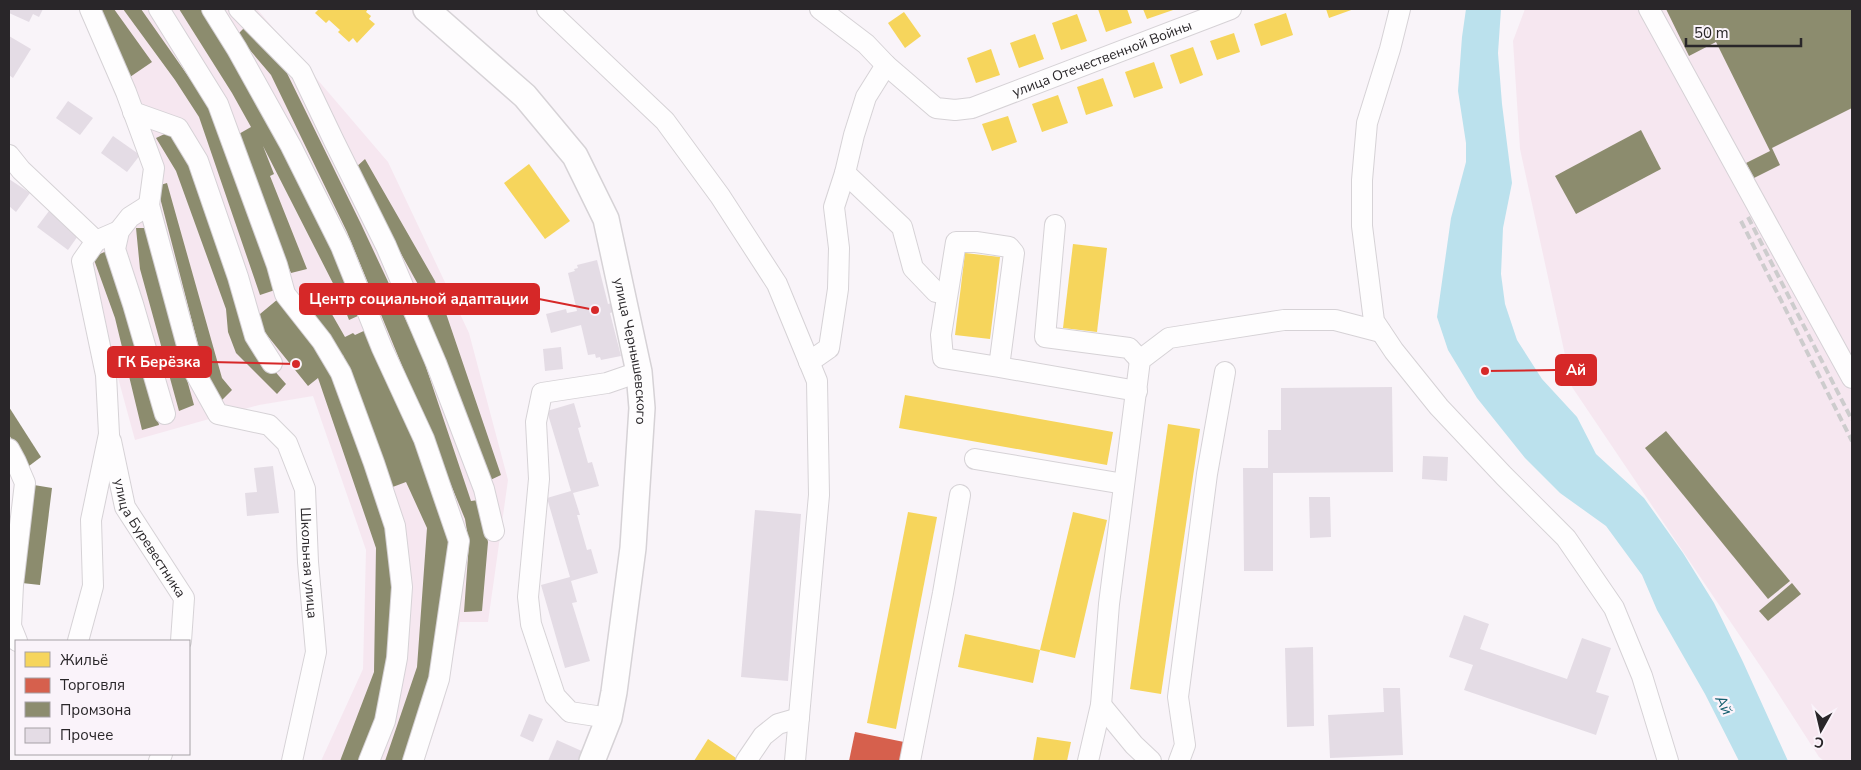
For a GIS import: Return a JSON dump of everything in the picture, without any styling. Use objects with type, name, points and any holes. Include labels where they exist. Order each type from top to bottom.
[{"type":"main road","name":"улица Чернышевского","points":[[426,9],[525,96],[575,156],[606,219],[639,372],[642,408],[632,548],[614,692],[609,718],[592,761]]},
{"type":"street","points":[[78,640],[94,586],[91,520],[109,434],[106,375],[82,261],[96,241],[118,231],[130,217],[148,205],[154,168],[90,9]]},
{"type":"street","points":[[158,9],[218,104],[274,256],[285,294],[322,340],[340,373],[374,462],[395,526],[402,587],[397,658],[385,721],[368,761]]},
{"type":"street","points":[[212,9],[237,49],[291,146],[341,246],[382,348],[424,439],[459,541],[439,679],[413,761]]},
{"type":"street","points":[[239,9],[301,72],[386,246],[436,363],[484,488],[494,531]]},
{"type":"street","points":[[547,9],[666,121],[720,196],[777,284],[817,381],[818,495],[795,761]]},
{"type":"street","name":"улица Отечественной Войны","points":[[820,9],[866,44],[886,65],[936,108],[955,110],[972,108],[1230,9]]},
{"type":"street","points":[[1400,9],[1390,49],[1367,123],[1362,180],[1362,226],[1374,321],[1394,351],[1439,407],[1566,538],[1609,600],[1642,676],[1668,761]]},
{"type":"street","points":[[1649,9],[1852,378]]},
{"type":"street","points":[[809,362],[829,348],[838,289],[839,248],[834,207],[866,97],[886,65]]},
{"type":"street","points":[[133,112],[178,128],[198,161],[238,277],[255,336],[272,363]]},
{"type":"street","points":[[9,155],[21,170],[96,241]]},
{"type":"street","points":[[845,173],[902,227],[913,268],[936,292],[947,294]]},
{"type":"street","name":"Школьная улица","points":[[148,205],[194,370],[218,414],[269,425],[287,443],[305,489],[308,562],[316,652],[292,761]]},
{"type":"street","points":[[1055,225],[1045,337],[1129,348],[1140,360]]},
{"type":"street","points":[[118,231],[115,250],[165,414]]},
{"type":"street","points":[[999,367],[1014,253],[1009,247],[976,242],[956,242],[941,335],[943,358],[1137,391]]},
{"type":"street","points":[[1088,761],[1101,705],[1109,604],[1140,360],[1169,338],[1284,320],[1335,320],[1381,332]]},
{"type":"street","points":[[609,718],[570,712],[555,696],[530,624],[528,597],[539,479],[536,422],[542,393],[607,383],[639,372]]},
{"type":"street","points":[[1179,761],[1185,745],[1178,698],[1207,474],[1225,372]]},
{"type":"street","name":"улица Буревестника","points":[[109,434],[125,507],[184,598],[181,640]]},
{"type":"street","points":[[9,449],[25,483],[13,585],[11,626],[18,640]]},
{"type":"street","points":[[975,459],[1124,484]]},
{"type":"street","points":[[910,761],[960,495]]},
{"type":"street","points":[[1101,705],[1134,745],[1151,761]]},
{"type":"street","points":[[746,761],[763,736],[778,724],[799,718]]},
{"type":"shaded area","points":[[79,9],[257,9],[388,162],[469,333],[508,480],[488,622],[460,622],[443,705],[424,761],[321,761],[363,669],[366,550],[313,396],[259,405],[135,440],[84,253],[155,197],[143,106]]},
{"type":"shaded area","points":[[1525,9],[1852,9],[1852,761],[1824,761],[1819,757],[1765,673],[1572,387],[1520,149],[1513,41]]},
{"type":"water","points":[[1466,9],[1501,9],[1498,53],[1512,183],[1503,228],[1501,274],[1505,304],[1517,340],[1542,379],[1577,417],[1596,454],[1644,498],[1683,553],[1714,603],[1788,761],[1739,761],[1705,694],[1657,610],[1642,575],[1606,526],[1560,493],[1525,458],[1477,398],[1448,350],[1437,317],[1451,218],[1466,162],[1466,143],[1458,91]]},
{"type":"building: Жильё","points":[[319,9],[368,9],[366,12],[371,16],[369,19],[375,24],[357,43],[353,38],[349,42],[329,20],[326,23],[315,13]]},
{"type":"building: Жильё","points":[[1098,9],[1127,9],[1132,23],[1106,32]]},
{"type":"building: Жильё","points":[[1143,9],[1176,9],[1147,19]]},
{"type":"building: Жильё","points":[[1326,9],[1354,9],[1329,18]]},
{"type":"building: Жильё","points":[[904,12],[921,36],[905,48],[888,23]]},
{"type":"building: Жильё","points":[[1286,13],[1293,35],[1261,46],[1254,24]]},
{"type":"building: Жильё","points":[[1077,14],[1087,41],[1061,50],[1052,23]]},
{"type":"building: Жильё","points":[[1234,33],[1240,52],[1217,60],[1210,41]]},
{"type":"building: Жильё","points":[[1035,34],[1044,59],[1019,68],[1010,43]]},
{"type":"building: Жильё","points":[[1193,47],[1203,75],[1180,84],[1170,55]]},
{"type":"building: Жильё","points":[[991,49],[1000,75],[976,83],[967,58]]},
{"type":"building: Жильё","points":[[1154,62],[1163,88],[1134,98],[1125,72]]},
{"type":"building: Жильё","points":[[1103,78],[1113,106],[1086,115],[1077,87]]},
{"type":"building: Жильё","points":[[1058,95],[1068,123],[1042,132],[1032,104]]},
{"type":"building: Жильё","points":[[1008,116],[1017,142],[992,151],[982,124]]},
{"type":"building: Жильё","points":[[529,164],[570,221],[545,239],[504,183]]},
{"type":"building: Жильё","points":[[1073,244],[1107,248],[1097,332],[1063,328]]},
{"type":"building: Жильё","points":[[965,253],[1000,257],[990,339],[955,335]]},
{"type":"building: Жильё","points":[[905,395],[1113,432],[1107,465],[899,428]]},
{"type":"building: Жильё","points":[[1168,424],[1200,429],[1161,694],[1130,689]]},
{"type":"building: Жильё","points":[[908,512],[937,517],[896,729],[867,723]]},
{"type":"building: Жильё","points":[[1073,512],[1107,520],[1075,658],[1040,650]]},
{"type":"building: Жильё","points":[[965,634],[1040,650],[1033,683],[958,667]]},
{"type":"building: Жильё","points":[[1037,737],[1071,742],[1067,761],[1033,761]]},
{"type":"building: Жильё","points":[[708,739],[739,760],[694,761]]},
{"type":"building: Торговля","points":[[855,732],[904,742],[900,761],[849,761]]},
{"type":"building: Промзона","points":[[95,9],[114,9],[152,62],[130,77],[106,37],[111,33]]},
{"type":"building: Промзона","points":[[123,9],[141,9],[212,110],[275,290],[260,295],[199,117],[175,80]]},
{"type":"building: Промзона","points":[[179,9],[201,9],[250,85],[320,221],[360,315],[349,320],[341,299],[263,146],[274,174],[270,176],[307,269],[291,273],[272,230],[237,135],[251,127]]},
{"type":"building: Промзона","points":[[1666,9],[1852,9],[1852,108],[1772,148],[1780,165],[1754,178],[1746,163],[1770,151],[1716,42],[1689,56]]},
{"type":"building: Промзона","points":[[246,26],[282,63],[421,352],[471,501],[478,500],[488,542],[482,611],[464,612],[469,543],[465,519],[347,232],[271,75],[237,35]]},
{"type":"building: Промзона","points":[[1641,130],[1661,169],[1576,214],[1555,176]]},
{"type":"building: Промзона","points":[[171,131],[192,167],[250,343],[286,384],[277,394],[236,353],[228,332],[226,309],[176,171],[156,138]]},
{"type":"building: Промзона","points":[[365,159],[435,281],[501,475],[486,482],[440,360],[420,288],[354,169]]},
{"type":"building: Промзона","points":[[167,183],[222,378],[232,390],[221,401],[209,387],[157,186]]},
{"type":"building: Промзона","points":[[136,228],[150,228],[155,264],[194,405],[179,411],[140,269]]},
{"type":"building: Промзона","points":[[109,250],[132,310],[159,425],[142,430],[115,318],[93,257]]},
{"type":"building: Промзона","points":[[314,283],[345,337],[368,329],[451,533],[435,673],[405,761],[385,761],[417,667],[427,528],[406,482],[390,488],[343,355],[339,357],[301,290]]},
{"type":"building: Промзона","points":[[278,299],[333,372],[394,546],[391,683],[358,761],[340,761],[374,672],[376,548],[318,378],[308,386],[254,319]]},
{"type":"building: Промзона","points":[[9,407],[41,457],[29,466],[9,435]]},
{"type":"building: Промзона","points":[[1666,431],[1790,581],[1768,599],[1645,448]]},
{"type":"building: Промзона","points":[[34,485],[52,488],[40,585],[22,583]]},
{"type":"building: Промзона","points":[[1792,583],[1801,594],[1768,621],[1759,611]]},
{"type":"building: Прочее","points":[[9,9],[43,9],[39,17],[33,14],[29,22],[9,13]]},
{"type":"building: Прочее","points":[[9,36],[31,49],[13,78],[9,75]]},
{"type":"building: Прочее","points":[[68,101],[93,118],[80,135],[56,118]]},
{"type":"building: Прочее","points":[[113,136],[140,155],[127,172],[101,153]]},
{"type":"building: Прочее","points":[[9,179],[30,193],[16,212],[9,206]]},
{"type":"building: Прочее","points":[[49,211],[80,233],[68,250],[37,227]]},
{"type":"building: Прочее","points":[[597,260],[608,304],[611,303],[613,312],[610,313],[621,356],[601,360],[600,357],[596,358],[595,354],[588,355],[581,325],[551,333],[546,314],[566,309],[567,313],[577,311],[568,273],[575,271],[574,269],[578,268],[577,265]]},
{"type":"building: Прочее","points":[[561,347],[563,369],[545,371],[543,349]]},
{"type":"building: Прочее","points":[[1392,387],[1393,472],[1273,473],[1273,571],[1244,571],[1243,468],[1268,468],[1268,430],[1281,430],[1281,388]]},
{"type":"building: Прочее","points":[[574,403],[581,427],[578,428],[588,463],[592,462],[599,486],[573,493],[580,515],[577,515],[587,550],[591,549],[598,573],[571,581],[577,602],[572,603],[590,661],[565,668],[541,585],[570,577],[547,498],[571,491],[547,411]]},
{"type":"building: Прочее","points":[[1423,456],[1448,457],[1447,481],[1422,479]]},
{"type":"building: Прочее","points":[[273,466],[279,513],[247,516],[245,493],[257,492],[254,468]]},
{"type":"building: Прочее","points":[[1309,497],[1330,497],[1331,537],[1310,538]]},
{"type":"building: Прочее","points":[[755,510],[801,514],[788,681],[741,677]]},
{"type":"building: Прочее","points":[[1464,615],[1489,624],[1480,649],[1567,679],[1582,638],[1611,648],[1596,692],[1609,696],[1596,735],[1464,690],[1473,665],[1449,657]]},
{"type":"building: Прочее","points":[[1313,647],[1314,726],[1287,727],[1285,648]]},
{"type":"building: Прочее","points":[[1383,688],[1400,688],[1403,755],[1330,758],[1328,715],[1384,712]]},
{"type":"building: Прочее","points":[[529,714],[543,719],[533,742],[520,736]]},
{"type":"building: Прочее","points":[[557,740],[584,752],[579,761],[548,761]]},
{"type":"railway","points":[[1748,217],[1852,420]]},
{"type":"railway","points":[[1741,221],[1852,441]]},
{"type":"place","name":"Центр социальной адаптации","points":[[595,310]]},
{"type":"place","name":"ГК Берёзка","points":[[296,364]]},
{"type":"place","name":"Ай","points":[[1485,371]]}]
